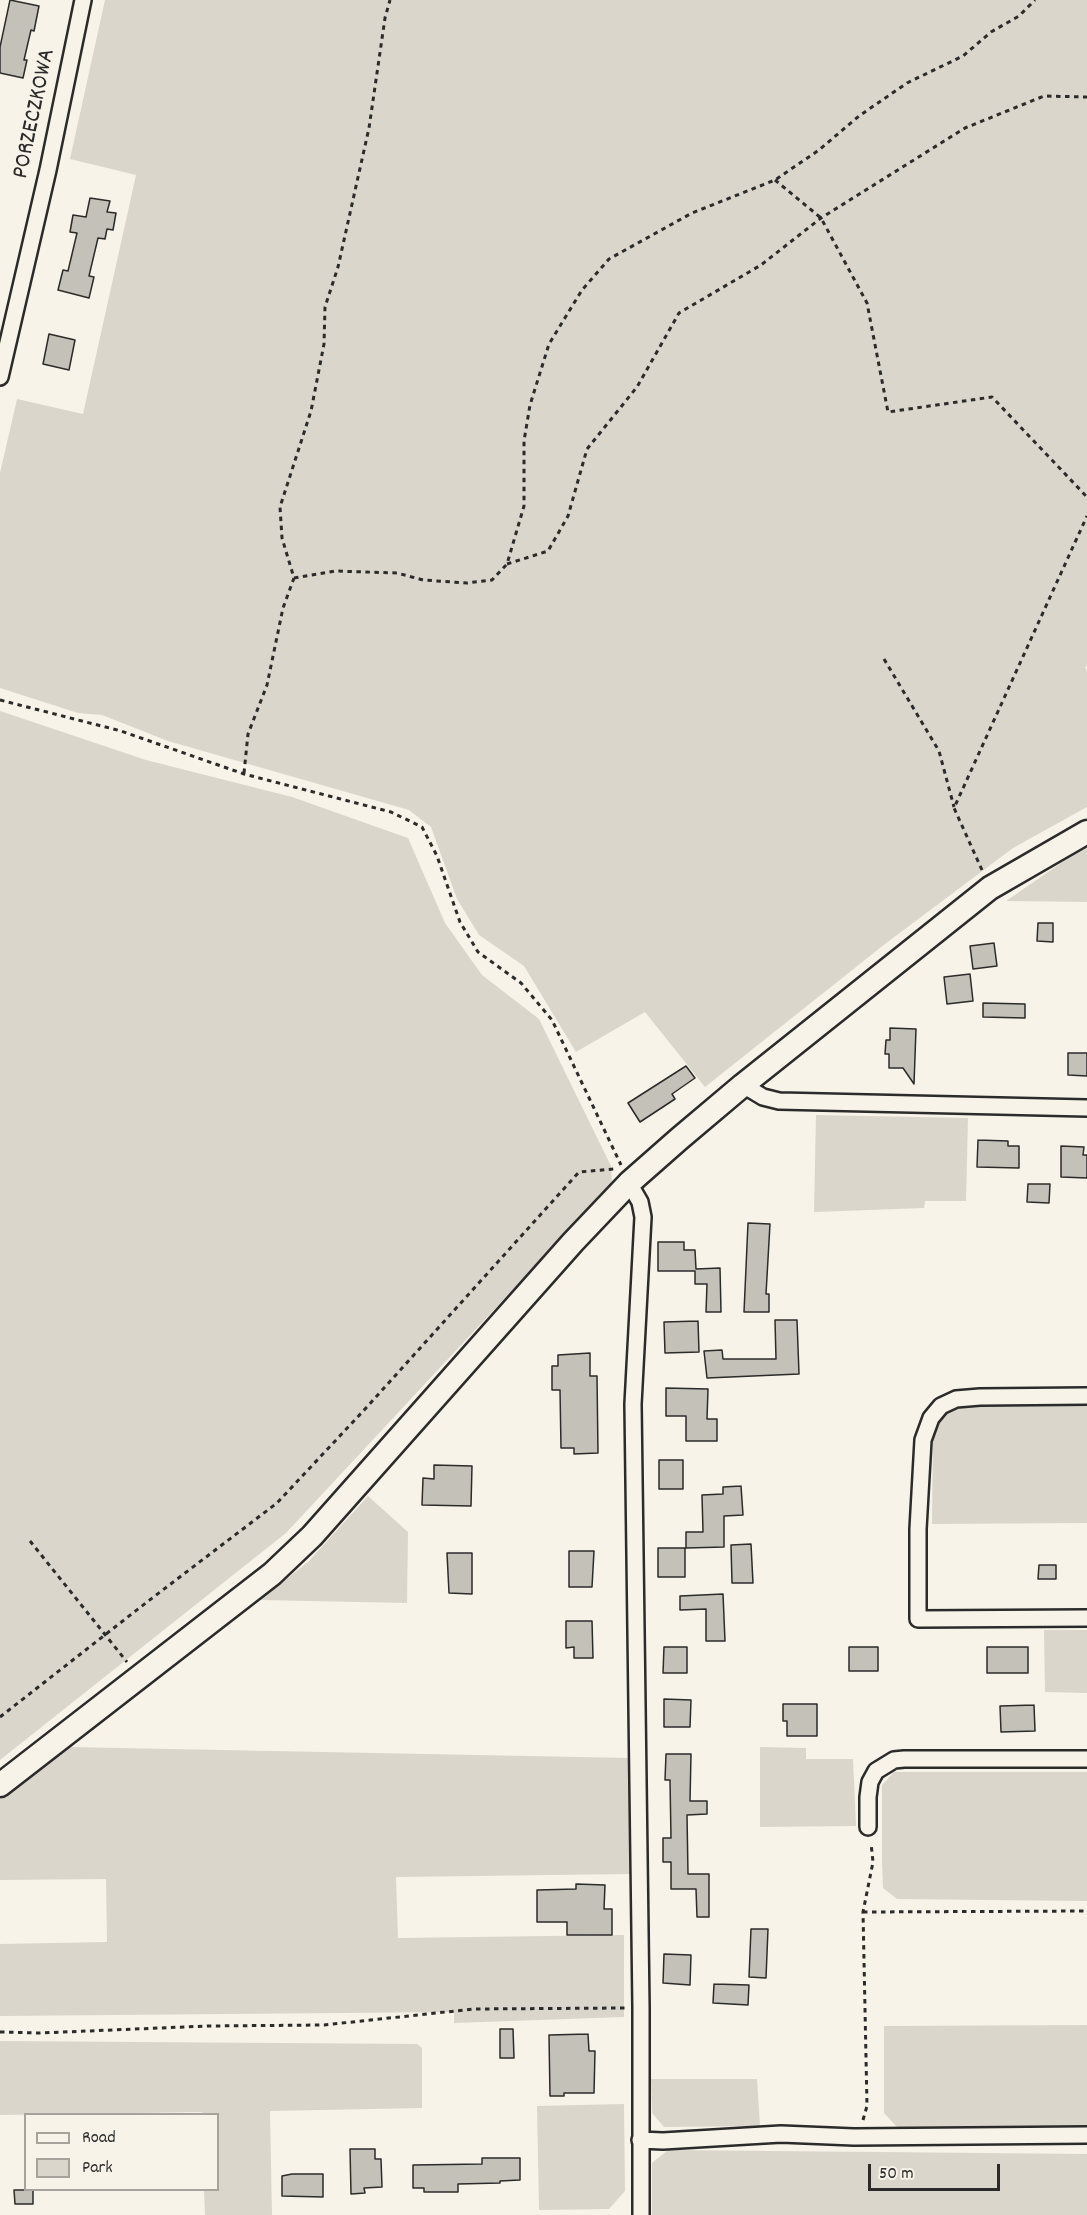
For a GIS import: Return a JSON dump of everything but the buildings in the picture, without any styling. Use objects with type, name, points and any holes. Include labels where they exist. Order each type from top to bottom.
[{"type":"street","name":"PORZECZKOWA","points":[[0,377],[48,170],[83,0]]},
{"type":"street","points":[[0,1785],[280,1566],[333,1513],[573,1242],[622,1176],[743,1085],[990,888],[1087,832]]},
{"type":"street","points":[[743,1085],[763,1097],[779,1101],[1087,1108]]},
{"type":"street","points":[[622,1176],[640,1202],[643,1216],[633,1404],[641,2008],[640,2215]]},
{"type":"street","points":[[1087,1396],[956,1399],[941,1406],[931,1418],[923,1440],[918,1529],[918,1619],[1087,1618]]},
{"type":"street","points":[[868,1827],[870,1782],[876,1770],[894,1760],[1087,1759]]},
{"type":"street","points":[[640,2140],[663,2141],[781,2134],[854,2137],[1087,2135]]},
{"type":"path","points":[[244,774],[248,734],[267,685],[283,608],[294,578],[282,538],[280,507],[311,411],[324,344],[325,307],[338,267],[369,128],[385,18],[390,0]]},
{"type":"path","points":[[294,578],[335,571],[397,573],[423,580],[467,583],[492,580],[507,564],[524,506],[524,441],[530,405],[549,344],[582,291],[609,259],[692,213],[776,180],[819,150],[859,116],[907,83],[963,56],[991,32],[1018,16],[1035,0]]},
{"type":"path","points":[[507,564],[548,551],[568,516],[587,449],[637,387],[679,313],[761,265],[821,218],[965,128],[1044,96],[1087,97]]},
{"type":"path","points":[[776,180],[821,218],[867,303],[888,412],[992,397],[1087,497]]},
{"type":"path","points":[[954,808],[1087,516]]},
{"type":"path","points":[[884,659],[939,751],[954,808],[990,888]]},
{"type":"path","points":[[0,700],[121,731],[244,774],[392,812],[422,827],[437,856],[460,922],[478,952],[521,983],[552,1020],[622,1176],[579,1172],[277,1503],[0,1717]]},
{"type":"path","points":[[30,1541],[132,1668]]},
{"type":"path","points":[[854,2137],[862,2123],[867,2106],[863,1912],[873,1863],[868,1827]]},
{"type":"path","points":[[863,1912],[1087,1911]]},
{"type":"path","points":[[0,2032],[39,2033],[208,2026],[324,2025],[474,2009],[641,2008]]},
{"type":"green space","points":[[105,0],[1087,0],[1087,666],[1085,667],[1087,671],[1087,807],[1013,848],[885,944],[705,1087],[645,1012],[576,1052],[524,966],[479,935],[457,899],[431,827],[409,810],[168,741],[102,715],[78,713],[0,688],[0,473],[17,399],[83,414],[136,175],[70,159]]},
{"type":"green space","points":[[0,711],[146,760],[292,797],[408,838],[445,923],[482,975],[539,1019],[611,1166],[612,1183],[286,1533],[0,1760]]},
{"type":"green space","points":[[1087,845],[1087,902],[1006,901]]},
{"type":"green space","points":[[816,1115],[968,1118],[966,1201],[925,1201],[924,1208],[814,1212]]},
{"type":"green space","points":[[954,1405],[1087,1405],[1087,1523],[932,1524],[933,1422]]},
{"type":"green space","points":[[368,1496],[408,1532],[407,1603],[260,1600],[308,1562]]},
{"type":"green space","points":[[1044,1630],[1087,1630],[1087,1693],[1045,1692]]},
{"type":"green space","points":[[68,1747],[630,1758],[631,1874],[396,1877],[398,1938],[624,1935],[624,2017],[454,2023],[454,2012],[0,2016],[0,1944],[107,1942],[106,1879],[0,1880],[0,1799]]},
{"type":"green space","points":[[760,1747],[806,1748],[806,1759],[853,1759],[856,1826],[760,1827]]},
{"type":"green space","points":[[894,1772],[1087,1772],[1087,1901],[897,1899],[883,1888],[882,1862],[882,1785]]},
{"type":"green space","points":[[1087,2025],[1087,2127],[897,2127],[884,2113],[884,2026]]},
{"type":"green space","points":[[0,2041],[417,2044],[422,2048],[422,2108],[270,2111],[272,2215],[205,2215],[204,2191],[219,2191],[219,2113],[0,2115]]},
{"type":"green space","points":[[651,2079],[757,2079],[760,2126],[664,2127],[652,2113]]},
{"type":"green space","points":[[624,2104],[625,2191],[609,2209],[539,2210],[537,2106]]},
{"type":"green space","points":[[668,2150],[1087,2154],[1087,2215],[652,2215],[652,2163]]}]
